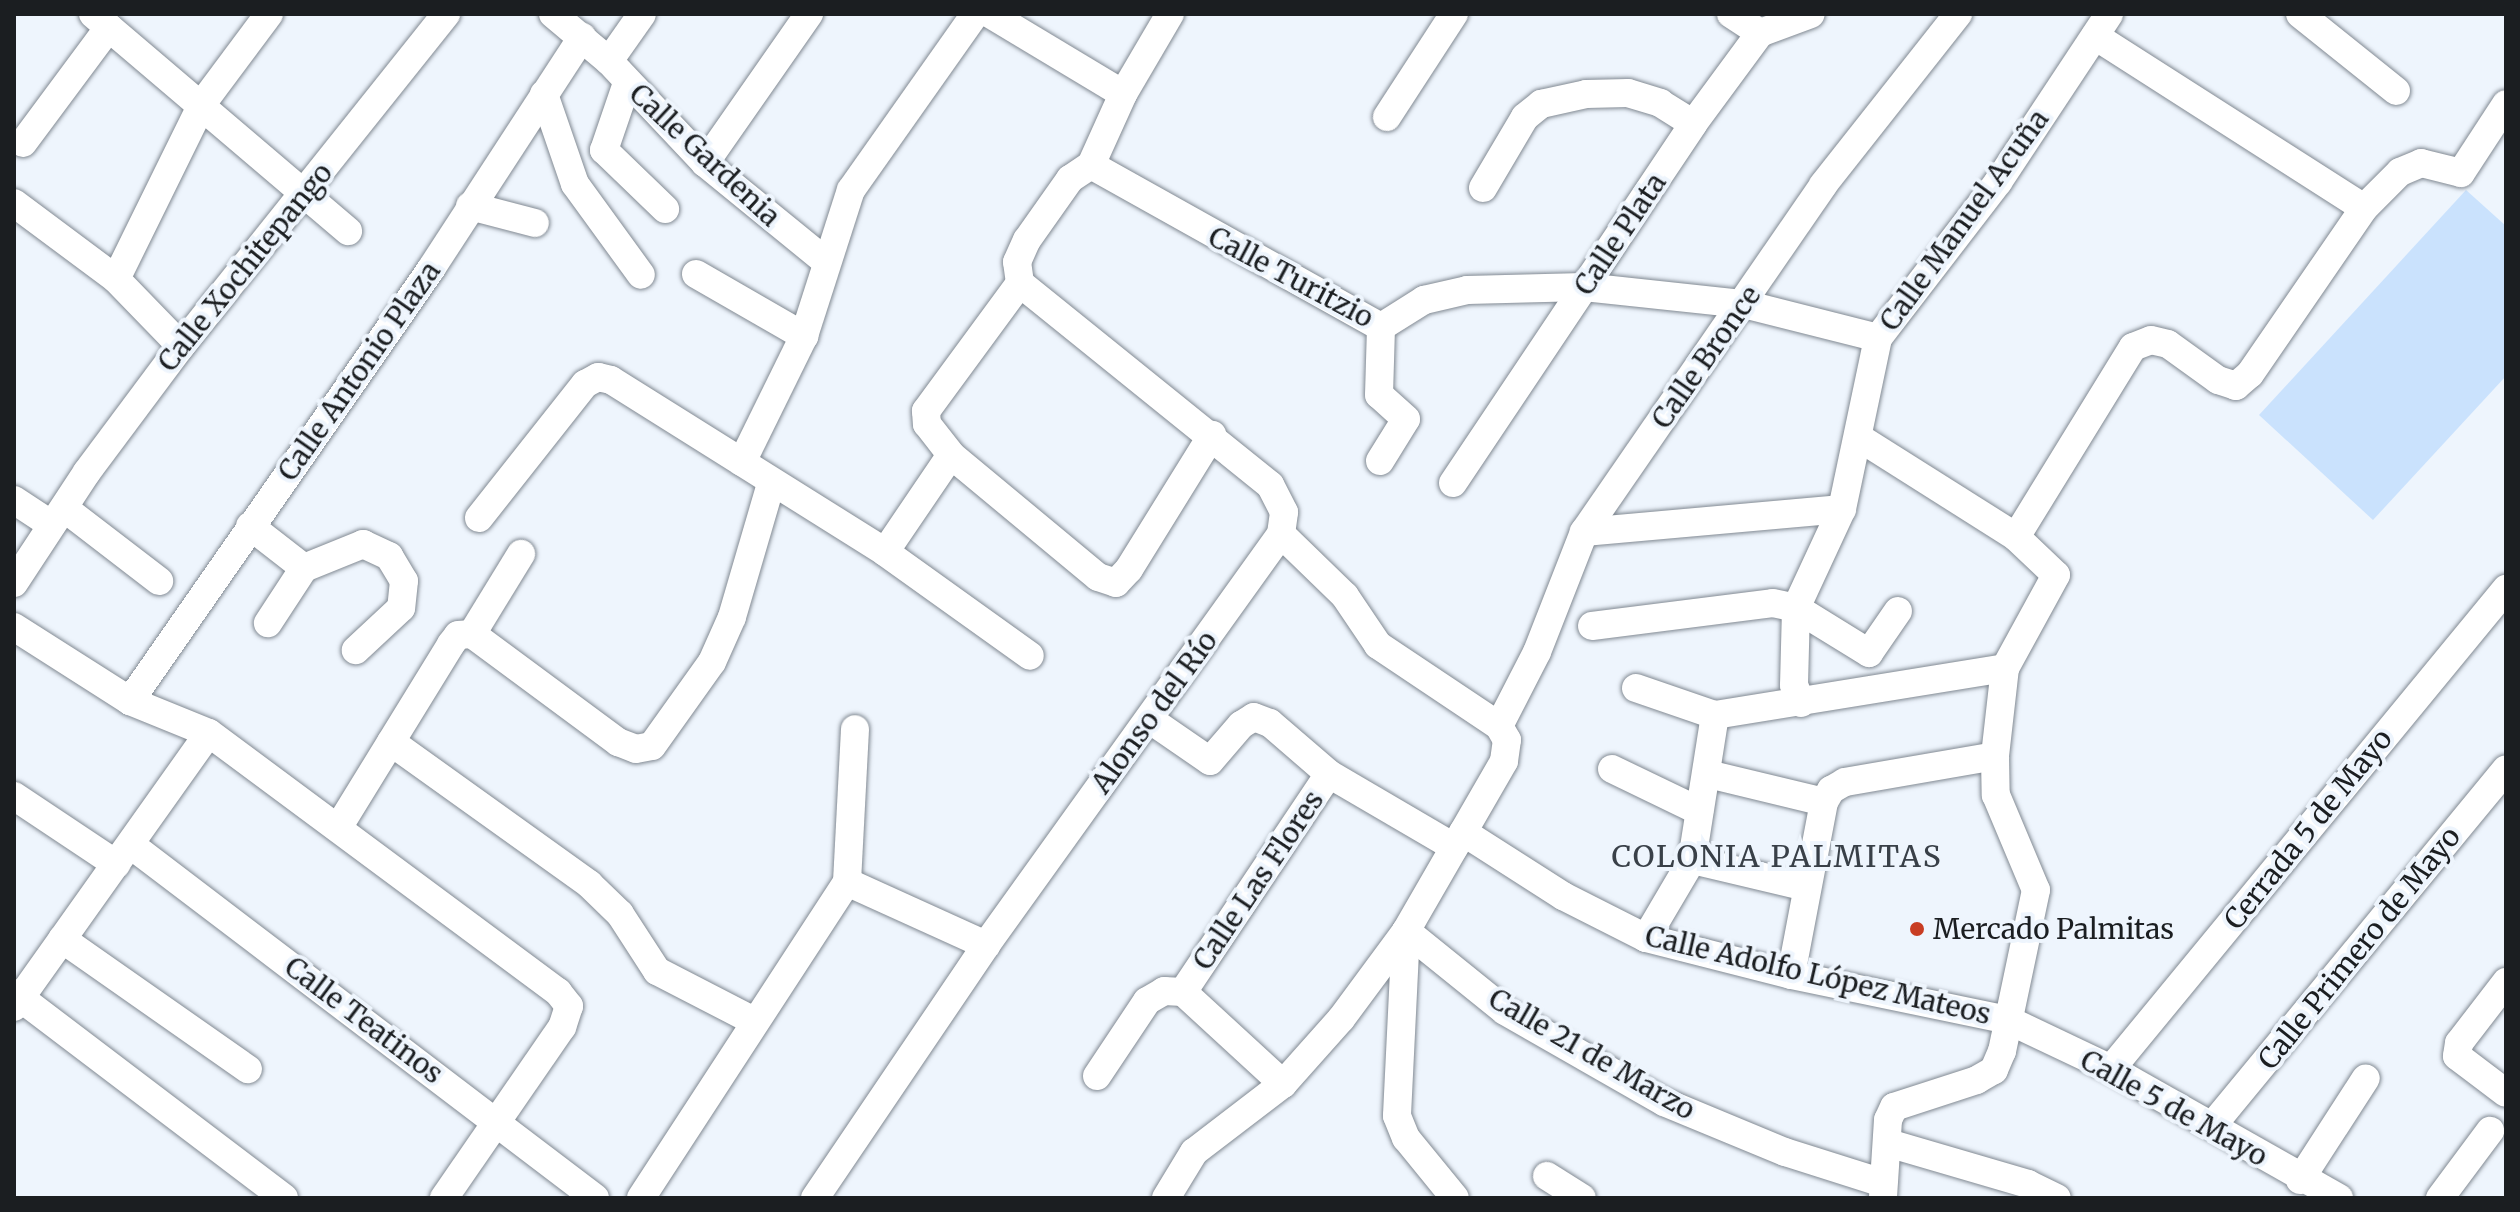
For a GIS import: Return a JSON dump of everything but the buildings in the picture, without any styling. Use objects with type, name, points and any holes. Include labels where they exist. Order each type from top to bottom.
[{"type":"street","points":[[116,279],[202,104],[269,14]]},
{"type":"street","name":"Calle Xochitepango","points":[[14,583],[58,516],[181,346],[446,14]]},
{"type":"street","name":"Calle Gardenia","points":[[553,14],[618,72],[705,163],[825,261]]},
{"type":"street","points":[[642,14],[618,72],[604,150],[665,209]]},
{"type":"street","points":[[705,163],[809,14]]},
{"type":"street","points":[[742,462],[804,336],[825,261],[851,190],[975,14]]},
{"type":"street","points":[[990,14],[1123,94]]},
{"type":"street","points":[[1166,1198],[1194,1152],[1283,1084],[1341,1019],[1406,931],[1504,761],[1507,740],[1499,726],[1378,645],[1345,596],[1281,534],[1284,512],[1270,485],[1212,435],[1020,283],[1017,262],[1027,240],[1070,179],[1091,165],[1123,94],[1170,14]]},
{"type":"street","points":[[1387,117],[1454,14]]},
{"type":"street","points":[[1731,14],[1760,33],[1811,14]]},
{"type":"street","name":"Calle Bronce","points":[[1499,726],[1537,652],[1584,532],[1744,304],[1823,185],[1958,14]]},
{"type":"street","points":[[2300,14],[2396,91]]},
{"type":"street","points":[[23,143],[101,21],[202,104],[302,196],[348,231]]},
{"type":"street","points":[[2102,25],[2364,208]]},
{"type":"street","name":"Calle Manuel Acuña","points":[[1796,608],[1842,509],[1878,338],[1998,182],[2102,25]]},
{"type":"street","name":"Calle Plata","points":[[1453,483],[1693,124],[1760,33]]},
{"type":"street","name":"Calle Antonio Plaza","points":[[130,701],[470,206],[582,37]]},
{"type":"street","points":[[1483,188],[1525,117],[1541,104],[1586,94],[1628,93],[1660,103],[1693,124]]},
{"type":"street","points":[[544,94],[575,184],[641,275]]},
{"type":"street","points":[[2016,537],[2133,347],[2151,340],[2168,344],[2218,380],[2236,386],[2250,374],[2364,208],[2400,172],[2421,163],[2461,173],[2506,104]]},
{"type":"street","name":"Calle Turitzio","points":[[1091,165],[1381,327],[1424,300],[1467,290],[1584,287],[1744,304],[1878,338]]},
{"type":"street","points":[[14,203],[116,279],[181,346]]},
{"type":"street","points":[[470,206],[535,223]]},
{"type":"street","points":[[696,274],[804,336]]},
{"type":"street","points":[[1020,283],[926,411],[927,424],[951,455],[1098,577],[1116,583],[1212,435]]},
{"type":"street","points":[[1380,461],[1406,419],[1379,395],[1381,327]]},
{"type":"street","points":[[479,518],[572,398],[598,377],[630,388],[771,484],[885,552],[1030,656]]},
{"type":"street","points":[[1858,437],[2016,537],[2056,575],[2005,668],[1995,756],[1996,795],[2036,890],[1994,1070],[1894,1107],[1883,1190]]},
{"type":"street","points":[[885,552],[951,455]]},
{"type":"street","points":[[338,828],[458,635],[472,634],[618,742],[636,749],[652,746],[712,662],[732,617],[771,484]]},
{"type":"street","points":[[14,500],[58,516],[159,581]]},
{"type":"street","points":[[1584,532],[1842,509]]},
{"type":"street","points":[[250,526],[304,568]]},
{"type":"street","name":"Alonso del Río","points":[[815,1198],[986,945],[1281,534]]},
{"type":"street","points":[[268,623],[304,568],[363,544],[389,556],[404,581],[401,608],[356,650]]},
{"type":"street","points":[[472,634],[521,554]]},
{"type":"street","name":"Cerrada 5 de Mayo","points":[[2111,1069],[2506,589]]},
{"type":"street","points":[[1592,626],[1773,603],[1796,608],[1869,653],[1898,611]]},
{"type":"street","points":[[1796,608],[1794,685],[1801,703]]},
{"type":"street","points":[[14,627],[130,701],[209,733],[558,992],[569,1006],[562,1027],[444,1198]]},
{"type":"street","points":[[1636,688],[1715,715],[2005,668]]},
{"type":"street","points":[[1646,938],[1692,860],[1715,715]]},
{"type":"street","name":"Calle Adolfo López Mateos","points":[[1149,719],[1210,761],[1254,717],[1270,723],[1329,774],[1646,938],[1791,975],[2008,1020]]},
{"type":"street","points":[[641,1198],[847,882],[855,729]]},
{"type":"street","points":[[209,733],[16,999],[284,1198]]},
{"type":"street","points":[[391,742],[589,884],[620,914],[657,971],[754,1021]]},
{"type":"street","points":[[1791,975],[1806,887],[1828,796],[1845,782],[1995,756]]},
{"type":"street","points":[[1612,769],[1699,811]]},
{"type":"street","name":"Calle Primero de Mayo","points":[[2212,1126],[2506,769]]},
{"type":"street","name":"Calle Las Flores","points":[[1283,1084],[1183,992],[1329,774]]},
{"type":"street","points":[[1708,774],[1828,796]]},
{"type":"street","name":"Calle Teatinos","points":[[14,796],[123,854],[496,1120],[595,1198]]},
{"type":"street","points":[[1692,860],[1806,887]]},
{"type":"street","points":[[847,882],[986,945]]},
{"type":"street","points":[[1406,931],[1397,1116],[1406,1138],[1454,1197]]},
{"type":"street","name":"Calle 21 de Marzo","points":[[1406,931],[1505,1011],[1664,1102],[1883,1190]]},
{"type":"street","points":[[62,939],[248,1069]]},
{"type":"street","points":[[2506,982],[2459,1043],[2457,1056],[2506,1093]]},
{"type":"street","points":[[1097,1076],[1147,1001],[1164,991],[1183,992]]},
{"type":"street","name":"Calle 5 de Mayo","points":[[2008,1020],[2111,1069],[2300,1180],[2339,1198]]},
{"type":"street","points":[[2300,1180],[2366,1078]]},
{"type":"street","points":[[2440,1198],[2490,1131]]},
{"type":"street","points":[[1888,1143],[2028,1184],[2057,1198]]},
{"type":"street","points":[[1547,1176],[1582,1198]]},
{"type":"shaded area","points":[[2466,190],[2506,226],[2506,376],[2373,520],[2259,415]]},
{"type":"place","name":"Mercado Palmitas","points":[[1917,929]]},
{"type":"district","name":"COLONIA PALMITAS","points":[[1777,856]]}]
